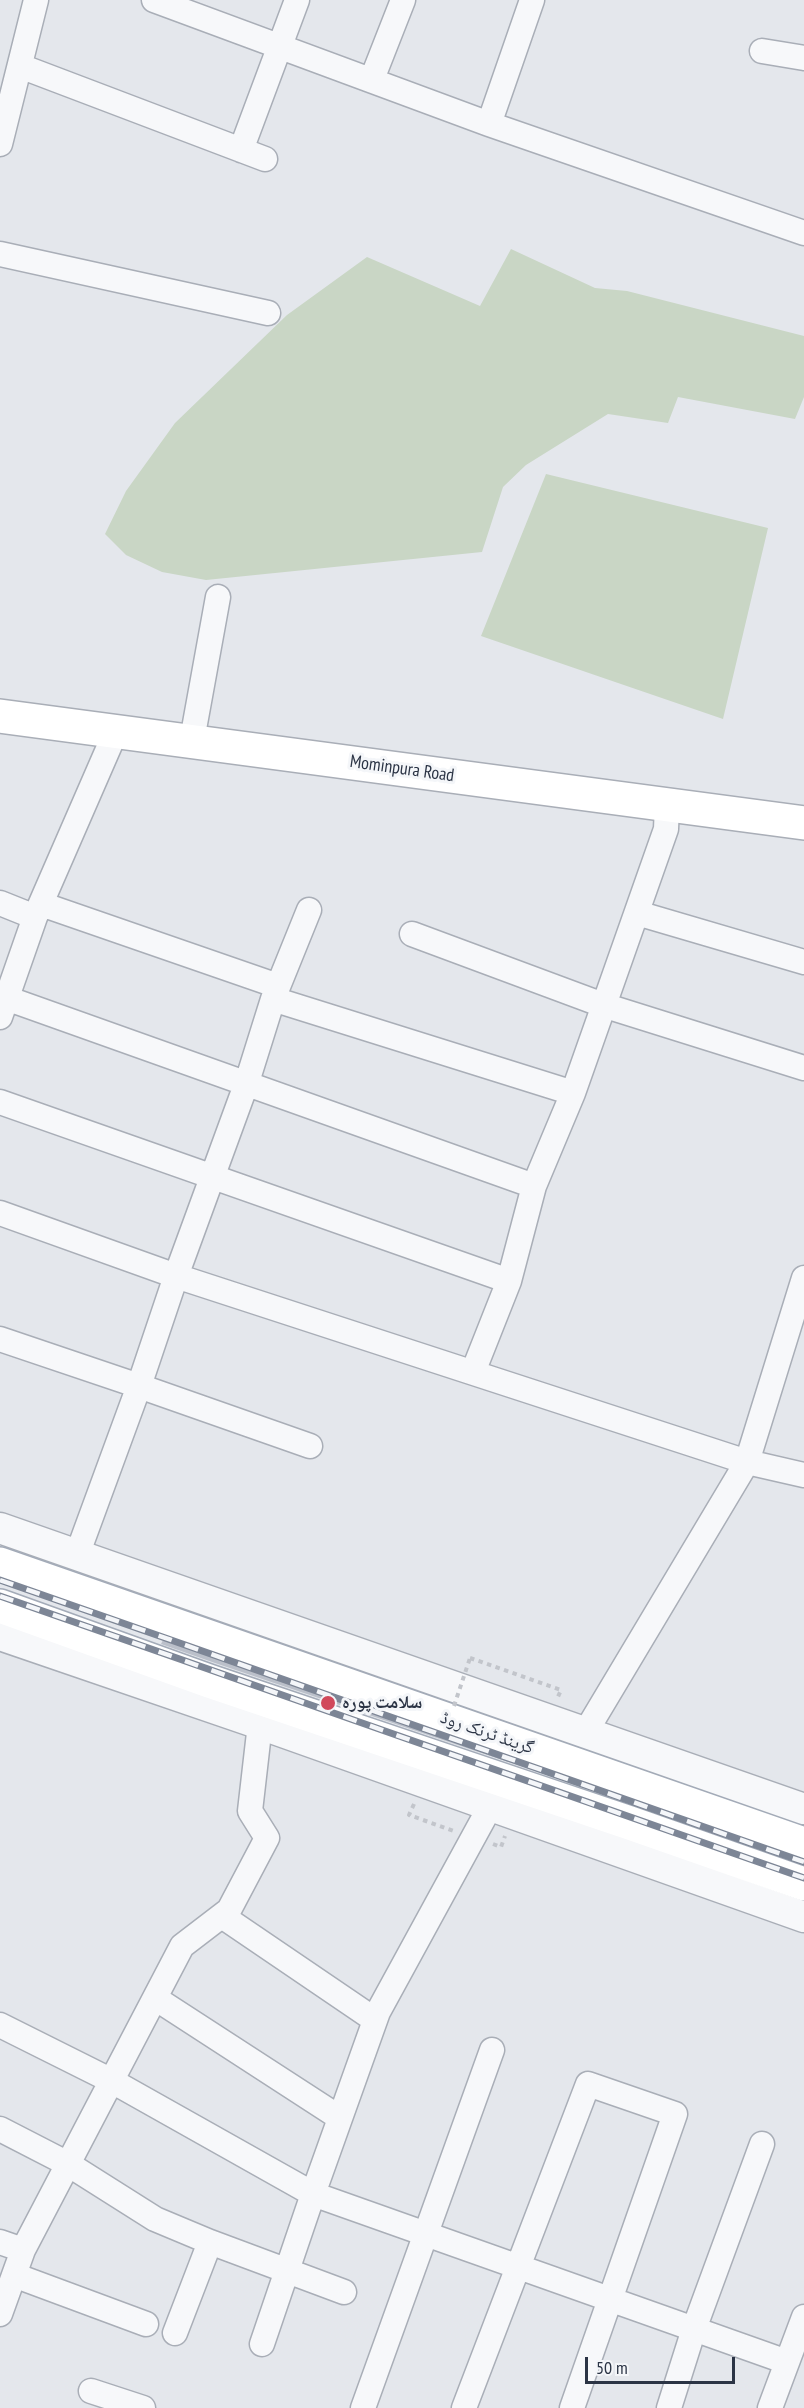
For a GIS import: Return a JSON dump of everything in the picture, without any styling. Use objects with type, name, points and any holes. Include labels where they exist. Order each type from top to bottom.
[{"type":"main road","name":"Mominpura Road","points":[[0,716],[804,823]]},
{"type":"main road","name":"گرینڈ ٹرنک روڈ","points":[[0,1563],[804,1844]]},
{"type":"main road","points":[[0,1606],[209,1681],[683,1858],[804,1884]]},
{"type":"street","points":[[0,144],[5,102],[20,66],[36,0]]},
{"type":"street","points":[[154,0],[489,124],[804,233]]},
{"type":"street","points":[[241,150],[297,0]]},
{"type":"street","points":[[374,81],[374,74],[404,0]]},
{"type":"street","points":[[489,124],[532,0]]},
{"type":"street","points":[[762,51],[804,58]]},
{"type":"street","points":[[20,66],[265,159]]},
{"type":"street","points":[[0,254],[268,314]]},
{"type":"street","points":[[192,740],[218,597]]},
{"type":"street","points":[[116,731],[38,911],[2,1009],[247,1082],[534,1186]]},
{"type":"street","points":[[473,1372],[509,1281],[534,1186],[573,1093],[666,830],[667,805]]},
{"type":"street","points":[[0,903],[38,911],[573,1093]]},
{"type":"street","points":[[77,1555],[247,1082],[276,992],[309,910]]},
{"type":"street","points":[[637,913],[804,962]]},
{"type":"street","points":[[412,933],[603,1005],[804,1068]]},
{"type":"street","points":[[0,1102],[509,1281]]},
{"type":"street","points":[[0,1213],[176,1276],[747,1461],[804,1475]]},
{"type":"street","points":[[585,1732],[747,1461],[798,1310],[804,1278]]},
{"type":"street","points":[[0,1339],[310,1446]]},
{"type":"street","points":[[0,1528],[804,1809]]},
{"type":"street","points":[[0,1635],[491,1805],[683,1858],[804,1917]]},
{"type":"street","points":[[0,2314],[23,2250],[182,1946],[229,1910],[267,1838],[250,1811],[260,1724]]},
{"type":"street","points":[[262,2344],[375,2020],[491,1805]]},
{"type":"street","points":[[222,1916],[375,2020]]},
{"type":"street","points":[[155,1998],[340,2118]]},
{"type":"street","points":[[0,2025],[112,2081],[313,2194],[787,2362]]},
{"type":"street","points":[[363,2408],[492,2050]]},
{"type":"street","points":[[464,2408],[588,2084],[675,2114],[572,2408]]},
{"type":"street","points":[[0,2129],[68,2164],[155,2219],[344,2292]]},
{"type":"street","points":[[669,2408],[694,2329],[762,2144]]},
{"type":"street","points":[[0,2242],[23,2250]]},
{"type":"street","points":[[175,2333],[210,2242]]},
{"type":"street","points":[[14,2275],[146,2324]]},
{"type":"street","points":[[770,2408],[803,2322]]},
{"type":"street","points":[[91,2391],[143,2408]]},
{"type":"path","points":[[454,1706],[470,1658],[561,1690]]},
{"type":"green space","points":[[511,249],[595,288],[627,291],[804,336],[804,397],[795,419],[678,397],[668,423],[608,414],[526,465],[503,487],[482,552],[206,580],[162,572],[126,555],[105,534],[126,491],[175,423],[287,315],[367,257],[480,306]]},
{"type":"green space","points":[[546,474],[768,528],[723,719],[481,636]]},
{"type":"building","points":[[163,1640],[508,1761],[508,1762],[161,1644]]},
{"type":"railway","points":[[0,1580],[804,1862]]},
{"type":"railway","points":[[0,1596],[804,1878]]},
{"type":"place","name":"سلامت پورہ","points":[[328,1703]]}]
